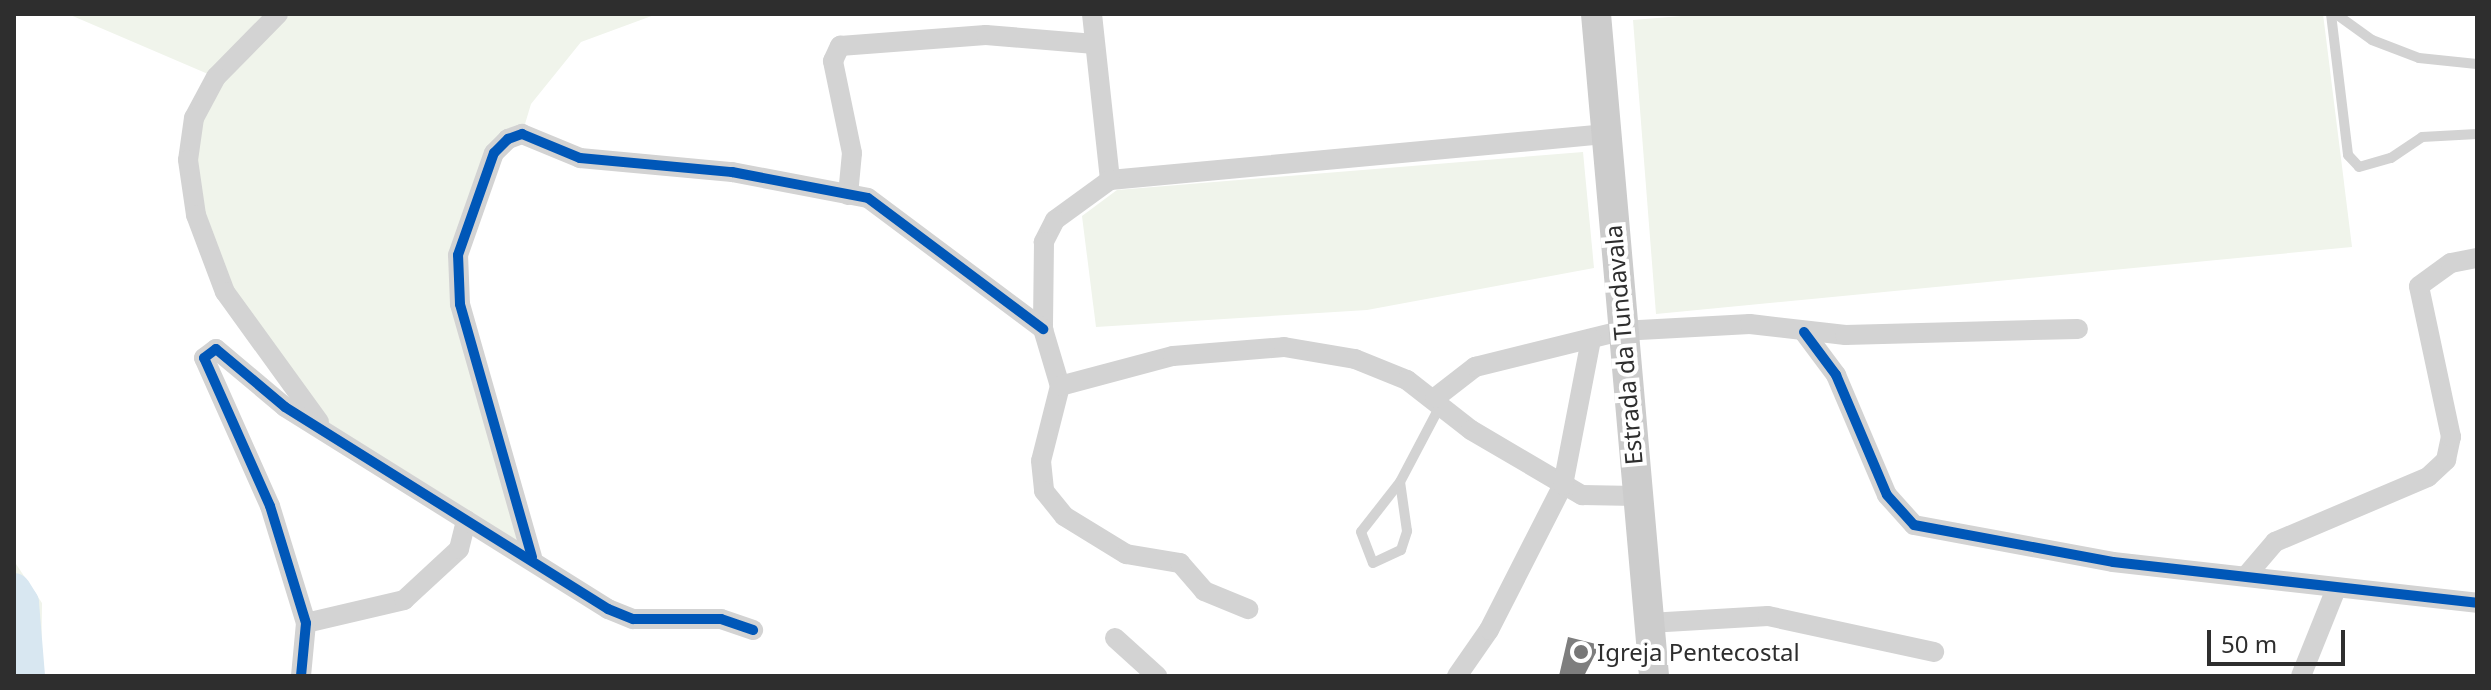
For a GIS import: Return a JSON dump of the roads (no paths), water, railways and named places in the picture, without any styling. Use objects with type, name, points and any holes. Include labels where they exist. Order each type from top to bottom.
[{"type":"main road","name":"Estrada da Tundavala","points":[[1596,14],[1621,331],[1654,676]]},
{"type":"street","points":[[278,14],[216,77],[194,118],[188,160],[196,215],[225,292],[328,435]]},
{"type":"street","points":[[1092,14],[1110,180]]},
{"type":"street","points":[[848,195],[852,153],[833,61],[840,46],[986,35],[1095,44]]},
{"type":"street","points":[[532,557],[460,304],[458,255],[494,153],[522,134],[580,158],[732,172],[883,205],[1043,329]]},
{"type":"street","points":[[1248,609],[1204,591],[1180,563],[1126,554],[1051,504],[1041,461],[1060,386],[1043,329],[1044,242],[1055,220],[1110,180],[1607,134]]},
{"type":"street","points":[[2246,576],[2275,542],[2428,477],[2446,460],[2451,437],[2419,286],[2451,263],[2477,258]]},
{"type":"street","points":[[1438,401],[1475,367],[1621,331],[1750,324],[1804,332],[2078,329]]},
{"type":"street","points":[[1804,332],[1836,375],[1887,495],[1914,525],[2083,558],[2477,603]]},
{"type":"street","points":[[1457,676],[1489,630],[1563,485],[1591,339]]},
{"type":"street","points":[[1060,386],[1173,356],[1284,347],[1355,359],[1438,401],[1563,485],[1599,498],[1636,496]]},
{"type":"street","points":[[301,676],[306,623],[270,506],[204,358],[216,349],[328,435],[633,619],[721,619],[753,630]]},
{"type":"street","points":[[306,623],[404,600],[459,549],[466,520]]},
{"type":"street","points":[[2301,676],[2336,589]]},
{"type":"street","points":[[1649,623],[1768,616],[1934,652]]},
{"type":"street","points":[[1115,638],[1157,676]]},
{"type":"lane","points":[[2334,14],[2372,40],[2419,58],[2477,64]]},
{"type":"lane","points":[[2334,14],[2348,155],[2359,167],[2391,158],[2422,137],[2477,134]]},
{"type":"lane","points":[[1400,482],[1407,531],[1401,550],[1373,563],[1361,532],[1400,482],[1438,401]]},
{"type":"waterway","points":[[14,590],[22,603],[28,676]]},
{"type":"place","name":"Igreja Pentecostal","points":[[1581,652]]}]
